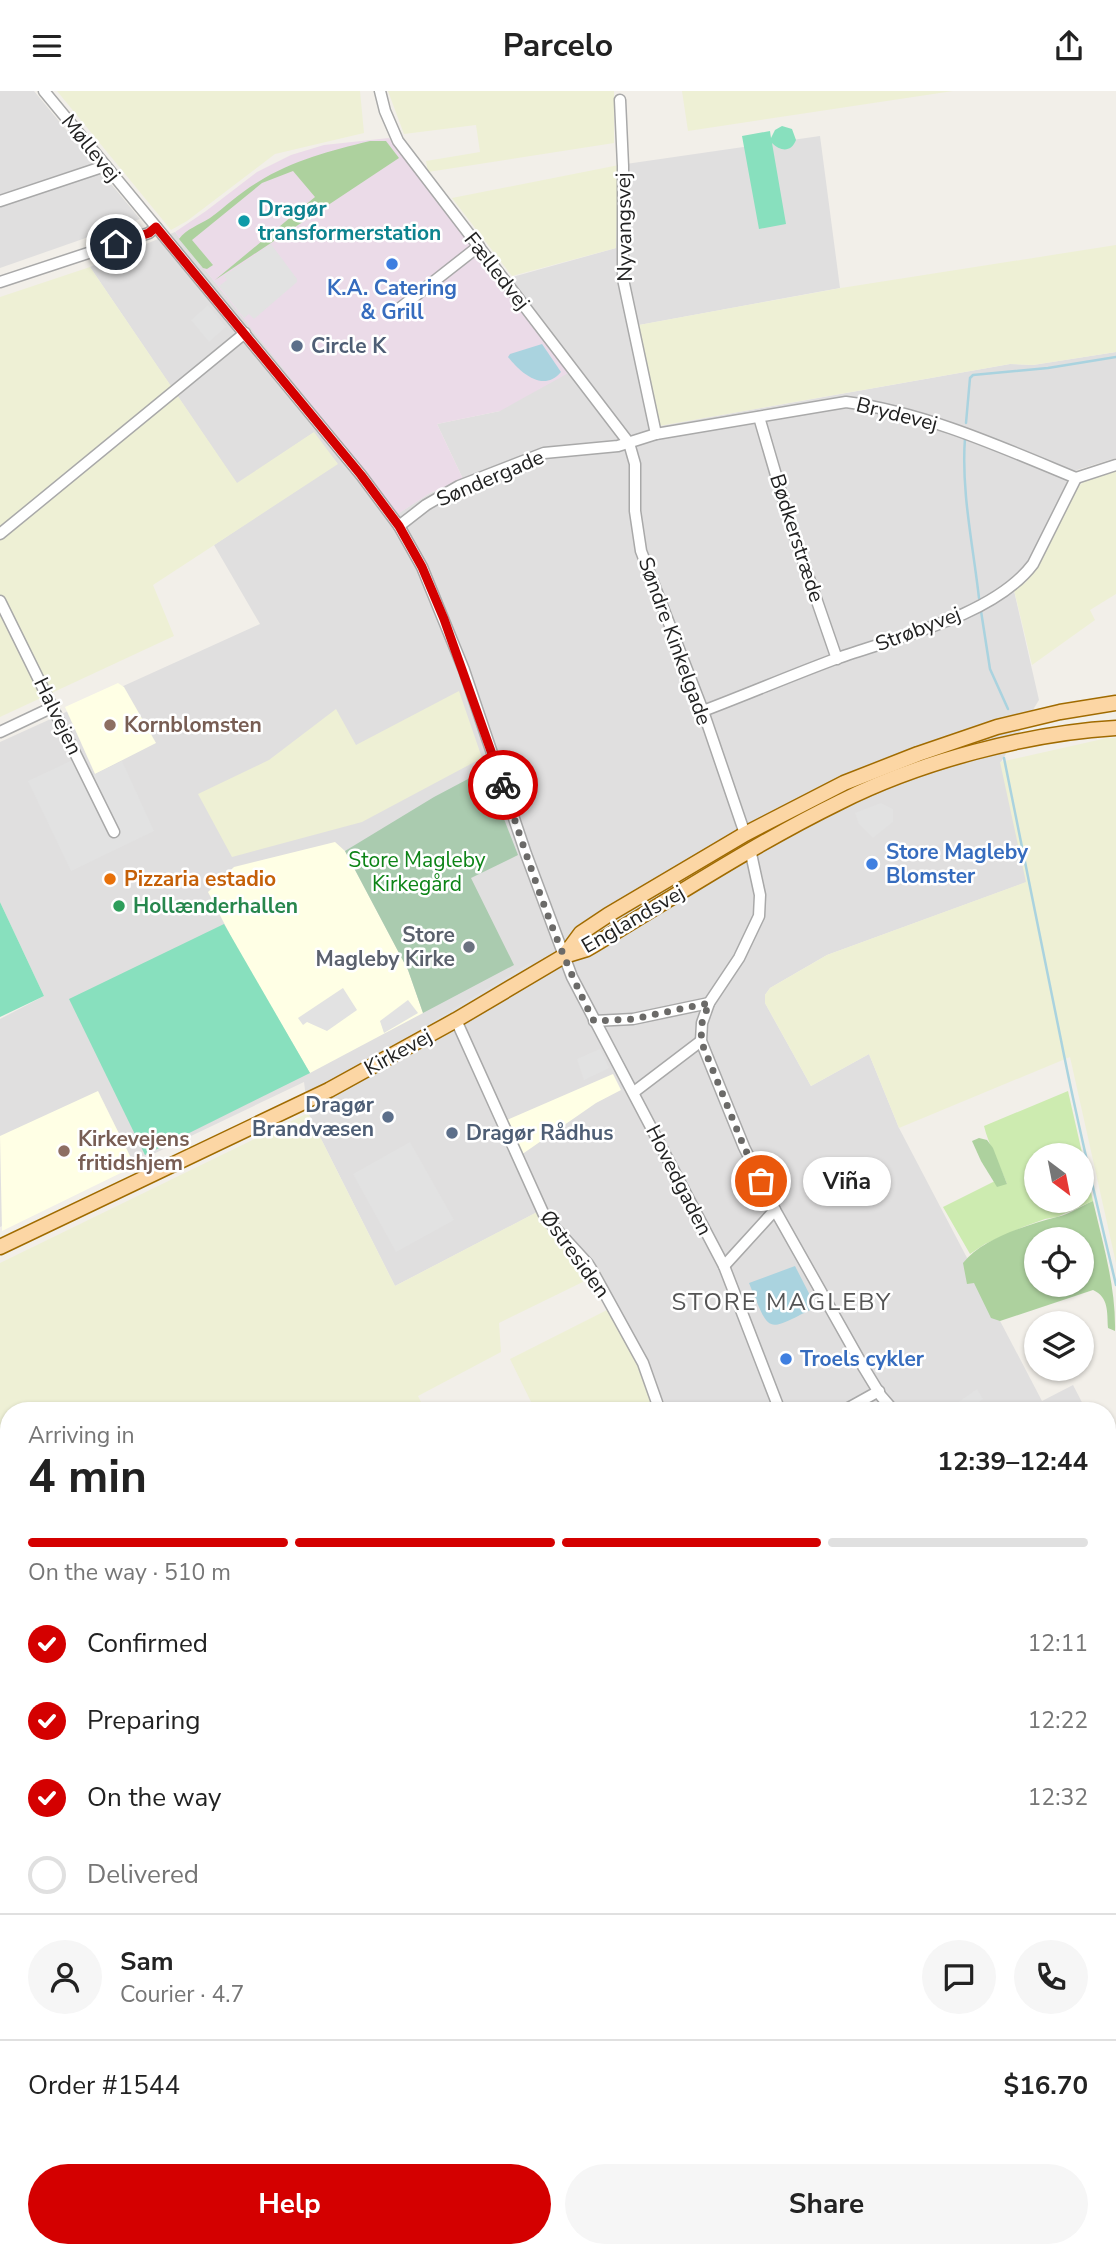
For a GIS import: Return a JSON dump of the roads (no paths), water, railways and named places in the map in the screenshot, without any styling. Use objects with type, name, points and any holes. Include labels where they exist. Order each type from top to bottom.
[{"type":"main road","name":"Englandsvej","points":[[564,956],[581,933],[608,915],[746,834],[844,783],[997,727],[1060,712],[1116,703]]},
{"type":"main road","name":"Englandsvej","points":[[564,956],[587,949],[750,849],[841,801],[921,769],[1002,745],[1081,730],[1116,728]]},
{"type":"main road","name":"Kirkevej","points":[[0,1247],[329,1090],[564,956]]},
{"type":"street","name":"Møllevej","points":[[44,91],[361,475],[399,526],[422,567],[449,630],[564,956]]},
{"type":"street","name":"Fælledvej","points":[[380,91],[398,141],[629,443]]},
{"type":"street","name":"Nyvangsvej","points":[[620,100],[623,279],[656,434]]},
{"type":"street","points":[[0,201],[106,166]]},
{"type":"street","points":[[0,282],[149,233],[156,227]]},
{"type":"street","points":[[400,308],[479,246]]},
{"type":"street","points":[[0,534],[245,333]]},
{"type":"street","name":"Brydevej","points":[[629,443],[656,434],[846,402],[872,405],[960,430],[1076,478]]},
{"type":"street","name":"Bødkerstræde","points":[[759,417],[790,523],[837,659]]},
{"type":"street","name":"Søndergade","points":[[399,526],[426,505],[459,486],[525,459],[563,450],[629,443]]},
{"type":"street","name":"Søndre Kinkelgade","points":[[629,443],[635,464],[635,510],[641,551],[703,711],[746,834]]},
{"type":"street","points":[[1076,478],[1116,465]]},
{"type":"street","name":"Strøbyvej","points":[[703,711],[837,659],[940,624],[1014,585],[1033,564],[1076,478]]},
{"type":"street","name":"Halvejen","points":[[0,601],[114,832]]},
{"type":"street","points":[[0,732],[53,707]]},
{"type":"street","points":[[750,849],[760,895],[759,916],[739,958],[709,1003],[702,1023],[701,1041],[744,1147],[775,1210],[864,1369],[887,1402]]},
{"type":"street","name":"Hovedgaden","points":[[564,956],[594,1021],[724,1266],[777,1402]]},
{"type":"street","points":[[594,1021],[633,1019],[709,1003]]},
{"type":"street","name":"Østresiden","points":[[456,1020],[545,1217],[593,1272],[643,1363],[657,1402]]},
{"type":"street","points":[[634,1092],[701,1041]]},
{"type":"street","points":[[724,1266],[775,1210]]},
{"type":"street","points":[[859,1402],[879,1391]]},
{"type":"water","points":[[542,344],[561,372],[547,381],[540,381],[526,374],[508,357]]},
{"type":"water","points":[[795,1266],[816,1307],[787,1321],[772,1324],[762,1313],[749,1283]]},
{"type":"waterway","points":[[966,423],[970,378],[973,375],[1048,368],[1116,357]]},
{"type":"waterway","points":[[965,438],[966,498],[979,598]]},
{"type":"waterway","points":[[981,611],[990,669],[1008,709]]},
{"type":"waterway","points":[[1004,758],[1075,1105],[1116,1285]]},
{"type":"place","name":"Dragør transformerstation","points":[[244,221]]},
{"type":"place","name":"K.A. Catering & Grill","points":[[392,264]]},
{"type":"place","name":"Circle K","points":[[297,346]]},
{"type":"place","name":"Kornblomsten","points":[[110,725]]},
{"type":"place","name":"Store Magleby Blomster","points":[[872,864]]},
{"type":"place","name":"Pizzaria estadio","points":[[110,879]]},
{"type":"place","name":"Hollænderhallen","points":[[119,906]]},
{"type":"place","name":"Store Magleby Kirke","points":[[469,947]]},
{"type":"place","name":"Dragør Brandvæsen","points":[[388,1117]]},
{"type":"place","name":"Dragør Rådhus","points":[[452,1133]]},
{"type":"place","name":"Kirkevejens fritidshjem","points":[[64,1151]]},
{"type":"place","name":"Viña","points":[[761,1181]]},
{"type":"place","name":"Troels cykler","points":[[786,1359]]},
{"type":"district","name":"STORE MAGLEBY","points":[[782,1302]]},
{"type":"park label","name":"Store Magleby Kirkegård","points":[[417,872]]}]
